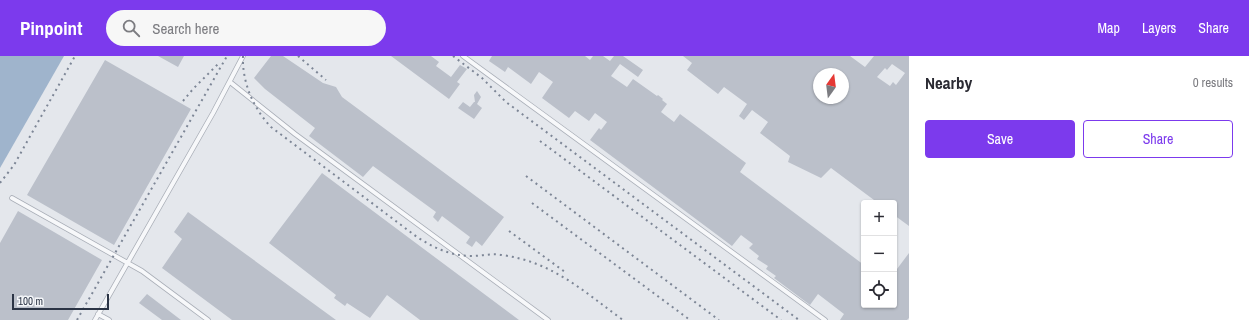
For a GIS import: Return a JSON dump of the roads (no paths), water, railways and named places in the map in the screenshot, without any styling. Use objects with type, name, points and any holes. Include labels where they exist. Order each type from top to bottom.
[{"type":"lane","points":[[95,320],[230,82],[243,56]]},
{"type":"lane","points":[[464,56],[825,320]]},
{"type":"lane","points":[[230,82],[295,134],[548,320]]},
{"type":"lane","points":[[12,198],[142,271],[208,320]]},
{"type":"lane","points":[[98,314],[109,320]]},
{"type":"water","points":[[0,56],[64,56],[0,168]]},
{"type":"railway","points":[[0,183],[14,165],[75,56]]},
{"type":"railway","points":[[77,320],[227,56]]},
{"type":"railway","points":[[243,56],[244,75],[250,94],[259,112],[271,127],[417,237],[436,248],[457,255],[472,256],[498,254],[537,264],[567,279],[623,320]]},
{"type":"railway","points":[[298,56],[326,80]]},
{"type":"railway","points":[[453,56],[482,78],[506,102],[799,320]]},
{"type":"railway","points":[[183,101],[220,62]]},
{"type":"railway","points":[[540,141],[781,320]]},
{"type":"railway","points":[[526,176],[719,320]]},
{"type":"railway","points":[[532,203],[690,320]]},
{"type":"railway","points":[[509,231],[565,272]]}]
